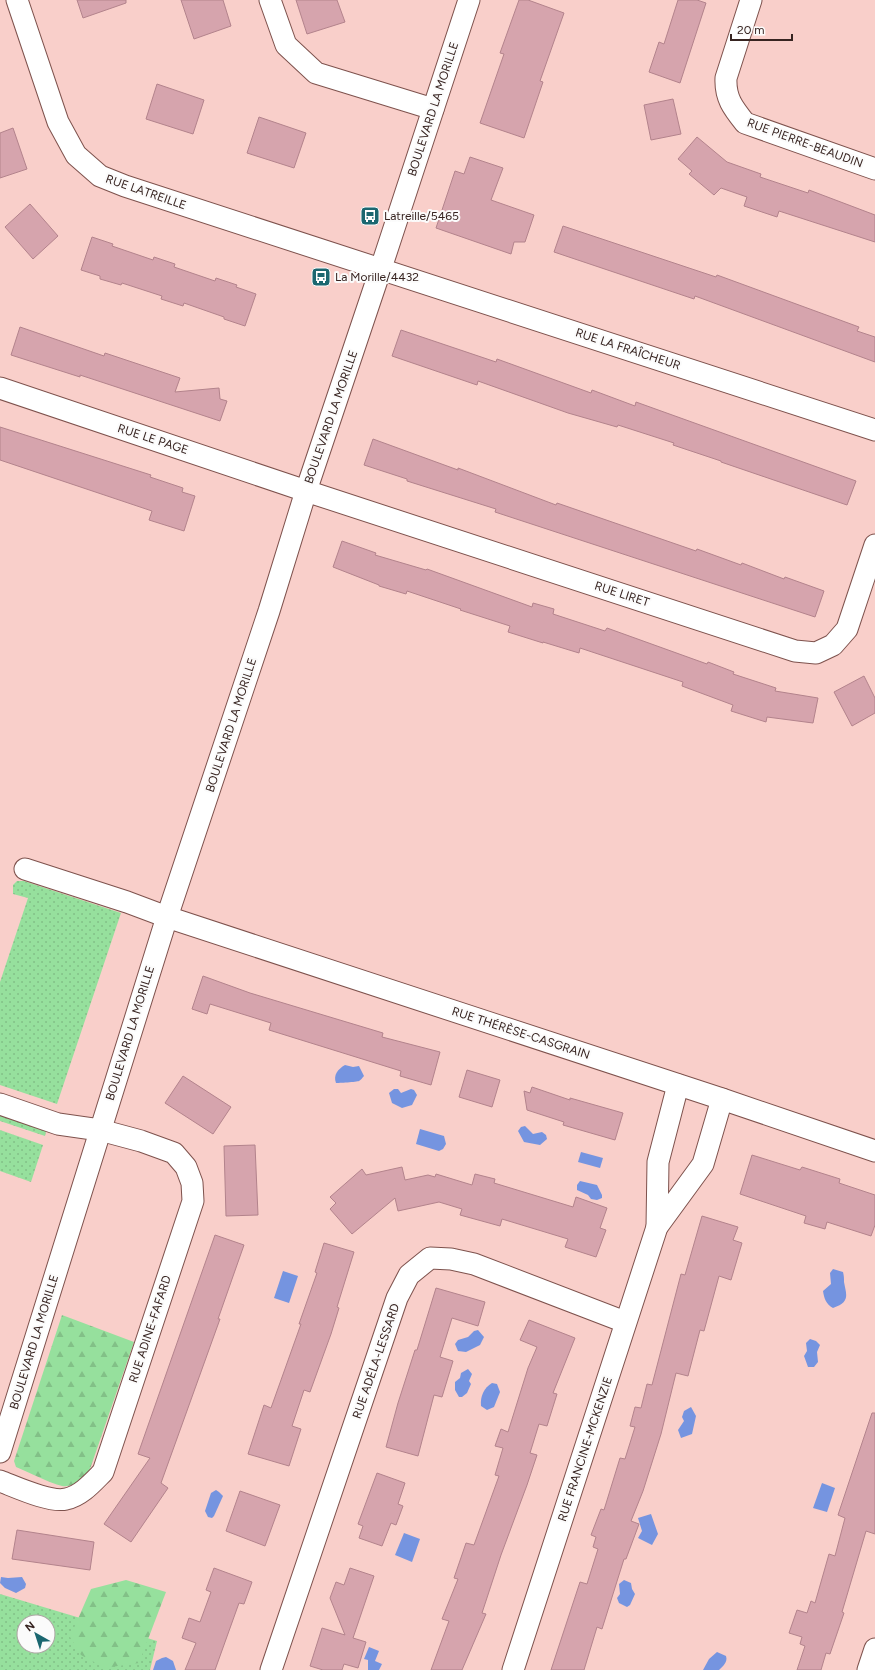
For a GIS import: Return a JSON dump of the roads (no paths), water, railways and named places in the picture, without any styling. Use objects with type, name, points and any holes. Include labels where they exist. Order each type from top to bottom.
[{"type":"street","name":"RUE LATREILLE","points":[[17,0],[58,122],[76,155],[100,176],[125,186],[381,268]]},
{"type":"street","points":[[270,0],[286,45],[316,73],[433,109]]},
{"type":"street","name":"BOULEVARD LA MORILLE","points":[[0,1452],[167,917],[266,619],[306,491],[469,0]]},
{"type":"street","name":"RUE PIERRE-BEAUDIN","points":[[751,0],[726,78],[725,90],[733,109],[745,123],[875,169]]},
{"type":"street","name":"RUE LA FRAÎCHEUR","points":[[381,268],[875,430]]},
{"type":"street","name":"RUE LE PAGE","points":[[0,388],[306,491]]},
{"type":"street","name":"RUE LIRET","points":[[306,491],[794,651],[816,653],[833,645],[847,629],[875,544]]},
{"type":"street","name":"RUE THÉRÈSE-CASGRAIN","points":[[25,869],[678,1085],[722,1098],[875,1151]]},
{"type":"street","name":"RUE FRANCINE-MCKENZIE","points":[[513,1670],[657,1227],[658,1162],[678,1085]]},
{"type":"street","name":"RUE FRANCINE-MCKENZIE","points":[[657,1227],[703,1164],[722,1098]]},
{"type":"street","name":"RUE ADINE-FAFARD","points":[[0,1104],[58,1124],[100,1130],[141,1141],[174,1153],[186,1166],[192,1183],[193,1201],[103,1472],[85,1490],[66,1500],[43,1497],[0,1481]]},
{"type":"street","name":"RUE ADÉLA-LESSARD","points":[[271,1670],[397,1298],[410,1275],[430,1258],[451,1259],[474,1264],[626,1322]]},
{"type":"street","points":[[868,1670],[875,1649]]},
{"type":"water","points":[[345,1065],[353,1067],[359,1066],[364,1076],[358,1081],[336,1083],[335,1077],[337,1072]]},
{"type":"water","points":[[394,1089],[398,1089],[401,1093],[411,1089],[414,1090],[417,1095],[412,1105],[402,1108],[392,1103],[389,1093]]},
{"type":"water","points":[[525,1126],[533,1134],[542,1132],[546,1135],[547,1139],[540,1145],[524,1142],[518,1131],[521,1127]]},
{"type":"water","points":[[420,1129],[444,1136],[446,1144],[443,1149],[439,1151],[416,1144]]},
{"type":"water","points":[[581,1152],[603,1158],[600,1168],[578,1162]]},
{"type":"water","points":[[580,1181],[597,1185],[602,1198],[597,1200],[591,1199],[588,1195],[577,1190],[577,1185]]},
{"type":"water","points":[[833,1269],[843,1272],[846,1297],[843,1303],[833,1308],[826,1301],[823,1291],[831,1284],[830,1273]]},
{"type":"water","points":[[283,1271],[298,1276],[289,1303],[274,1298]]},
{"type":"water","points":[[478,1330],[484,1337],[480,1345],[466,1352],[458,1351],[455,1344],[458,1340],[468,1337],[474,1331]]},
{"type":"water","points":[[810,1339],[816,1341],[820,1345],[817,1352],[818,1362],[814,1367],[808,1367],[804,1356],[807,1351],[806,1343]]},
{"type":"water","points":[[468,1369],[472,1374],[469,1381],[471,1384],[467,1393],[462,1397],[459,1397],[455,1390],[455,1382],[460,1378],[461,1373]]},
{"type":"water","points":[[492,1383],[497,1384],[500,1392],[494,1407],[487,1410],[481,1406],[481,1399],[485,1390]]},
{"type":"water","points":[[691,1407],[696,1416],[692,1434],[681,1438],[678,1430],[684,1421],[682,1417],[684,1411]]},
{"type":"water","points":[[822,1483],[835,1488],[827,1512],[813,1508]]},
{"type":"water","points":[[216,1490],[223,1496],[212,1518],[208,1517],[205,1511],[211,1493]]},
{"type":"water","points":[[651,1514],[658,1534],[652,1545],[638,1538],[642,1531],[638,1518]]},
{"type":"water","points":[[404,1533],[420,1539],[412,1562],[395,1555]]},
{"type":"water","points":[[1,1577],[22,1577],[26,1584],[25,1588],[16,1593],[5,1588],[0,1583]]},
{"type":"water","points":[[624,1580],[631,1583],[635,1594],[630,1605],[627,1607],[619,1603],[617,1598],[620,1594],[619,1584]]},
{"type":"water","points":[[369,1647],[379,1651],[375,1661],[382,1664],[379,1670],[368,1670],[368,1660],[364,1659]]},
{"type":"water","points":[[717,1652],[726,1656],[726,1662],[724,1665],[719,1670],[703,1670],[709,1659]]},
{"type":"water","points":[[166,1657],[173,1661],[176,1670],[153,1670],[156,1661]]},
{"type":"place","name":"Latreille/5465","points":[[370,216]]},
{"type":"place","name":"La Morille/4432","points":[[321,277]]}]
